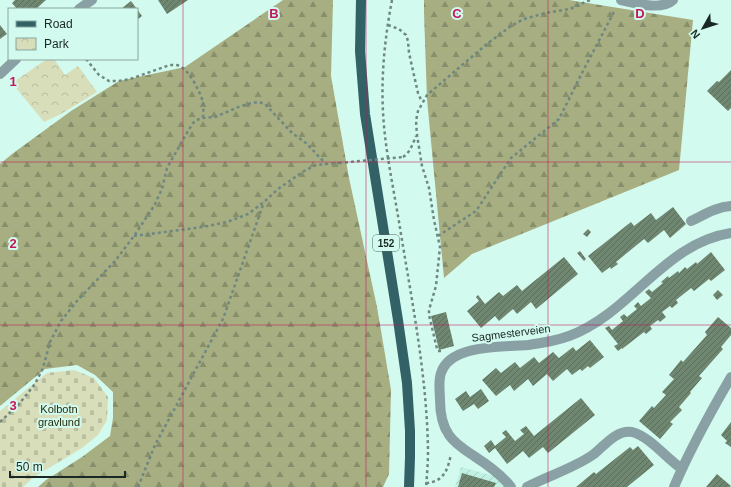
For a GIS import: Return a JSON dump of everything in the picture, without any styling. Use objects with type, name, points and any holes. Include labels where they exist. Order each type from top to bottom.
[{"type":"main road","name":"152","points":[[362,0],[360,51],[365,114],[407,383],[410,431],[409,487]]},
{"type":"street","points":[[80,8],[92,0]]},
{"type":"street","points":[[620,0],[658,5],[665,4],[673,0]]},
{"type":"street","points":[[0,74],[15,60]]},
{"type":"street","points":[[691,221],[713,210],[731,206]]},
{"type":"street","name":"Sagmesterveien","points":[[511,487],[493,469],[461,447],[448,435],[440,410],[439,387],[441,373],[448,362],[451,359],[473,349],[543,343],[578,333],[616,308],[661,269],[692,247],[712,237],[731,233]]},
{"type":"street","points":[[674,487],[704,425],[731,377]]},
{"type":"street","points":[[527,487],[574,466],[595,453],[618,435],[626,432],[636,434],[650,442],[670,461],[682,469]]},
{"type":"path","points":[[392,0],[385,50],[383,79],[384,126],[422,362],[428,452],[426,487]]},
{"type":"path","points":[[447,349],[440,351],[437,350],[429,315],[436,286],[440,247],[429,188],[422,166],[417,135],[416,121],[418,111],[427,95],[438,84],[511,26],[531,17],[570,9],[590,0]]},
{"type":"path","points":[[438,236],[476,211],[511,158],[559,119],[620,0]]},
{"type":"path","points":[[388,25],[400,29],[406,35],[418,93],[422,103]]},
{"type":"path","points":[[87,60],[99,75],[109,81],[130,79],[170,65],[177,65],[189,74],[199,92],[203,102],[203,118]]},
{"type":"path","points":[[0,422],[20,404],[41,375],[50,342],[61,321],[77,301],[115,261],[158,200],[167,168],[196,120],[215,117],[252,103],[259,102],[265,104],[292,133],[306,143],[326,164]]},
{"type":"path","points":[[134,236],[203,227],[227,222],[248,214],[278,189],[316,166],[402,157],[406,155],[417,135]]},
{"type":"path","points":[[138,487],[155,445],[223,320],[264,202]]},
{"type":"path","points":[[426,483],[435,482],[444,475],[449,464],[455,442]]},
{"type":"shaded area","points":[[461,467],[494,476],[505,487],[455,487]]},
{"type":"green space","points":[[283,0],[333,0],[331,76],[349,178],[377,307],[391,390],[389,474],[383,487],[38,487],[110,436],[113,418],[113,392],[95,375],[77,365],[45,369],[0,406],[0,164],[71,111],[119,81],[185,67]]},
{"type":"green space","points":[[424,0],[569,0],[693,20],[679,170],[472,254],[444,278],[427,99]]},
{"type":"green space","points":[[46,60],[55,60],[65,75],[78,66],[97,92],[61,114],[44,122],[12,83]]},
{"type":"green space","name":"Kolbotn gravlund","points":[[74,370],[94,378],[108,397],[107,420],[98,435],[82,448],[34,477],[23,487],[0,487],[0,411],[47,373]]},
{"type":"building","points":[[15,0],[46,0],[37,8],[16,8],[12,3]]},
{"type":"building","points":[[158,0],[188,0],[167,14]]},
{"type":"building","points":[[131,1],[136,8],[122,8]]},
{"type":"building","points":[[138,10],[142,16],[138,19]]},
{"type":"building","points":[[0,25],[7,34],[0,39]]},
{"type":"building","points":[[731,70],[731,108],[728,111],[707,91]]},
{"type":"building","points":[[673,207],[686,224],[670,238],[664,230],[648,243],[644,239],[616,262],[618,264],[611,269],[610,267],[602,273],[588,256],[631,222],[634,226],[651,213],[656,220]]},
{"type":"building","points":[[588,229],[591,232],[587,237],[583,234]]},
{"type":"building","points":[[580,251],[586,259],[584,261],[577,253]]},
{"type":"building","points":[[711,252],[725,270],[711,281],[709,279],[694,291],[691,288],[676,300],[678,303],[672,308],[670,306],[662,312],[666,317],[660,322],[658,320],[650,326],[652,329],[646,334],[644,332],[618,351],[614,346],[618,344],[605,328],[609,326],[612,330],[623,321],[620,317],[624,314],[627,317],[637,309],[634,306],[638,302],[641,306],[651,298],[645,292],[649,289],[652,292],[663,283],[661,282],[668,276],[669,278],[678,271],[679,273],[685,267],[687,269],[696,262],[697,264]]},
{"type":"building","points":[[564,257],[578,274],[536,309],[531,302],[517,314],[513,309],[499,321],[495,316],[481,328],[467,311],[479,301],[476,297],[478,295],[485,304],[499,292],[503,296],[517,285],[522,291]]},
{"type":"building","points":[[718,290],[723,295],[717,300],[713,295]]},
{"type":"building","points":[[446,312],[454,346],[439,350],[431,316]]},
{"type":"building","points":[[718,317],[731,328],[731,335],[721,347],[723,349],[699,376],[702,378],[679,407],[682,410],[670,422],[673,424],[660,439],[639,421],[652,406],[654,408],[666,395],[662,392],[674,379],[669,375],[681,360],[683,362],[707,335],[705,332]]},
{"type":"building","points":[[590,340],[604,357],[590,368],[588,366],[582,371],[580,369],[572,375],[567,369],[553,381],[547,374],[533,386],[528,379],[514,391],[510,385],[496,396],[482,380],[496,368],[501,373],[515,362],[520,368],[534,357],[539,363],[553,352],[559,358],[573,347],[576,351]]},
{"type":"building","points":[[481,389],[489,401],[478,409],[474,404],[463,411],[455,399],[466,391],[470,397]]},
{"type":"building","points":[[581,398],[595,415],[548,453],[543,447],[529,458],[523,451],[507,464],[495,448],[489,453],[484,446],[491,440],[495,446],[506,437],[502,433],[506,430],[515,441],[524,434],[520,430],[526,426],[534,436]]},
{"type":"building","points":[[731,422],[731,447],[725,443],[727,441],[721,435]]},
{"type":"building","points":[[638,446],[654,465],[627,487],[576,487],[594,472],[596,474],[630,447],[633,450]]},
{"type":"building","points":[[462,473],[496,483],[494,487],[458,487]]},
{"type":"building","points":[[717,474],[731,486],[706,487]]}]
